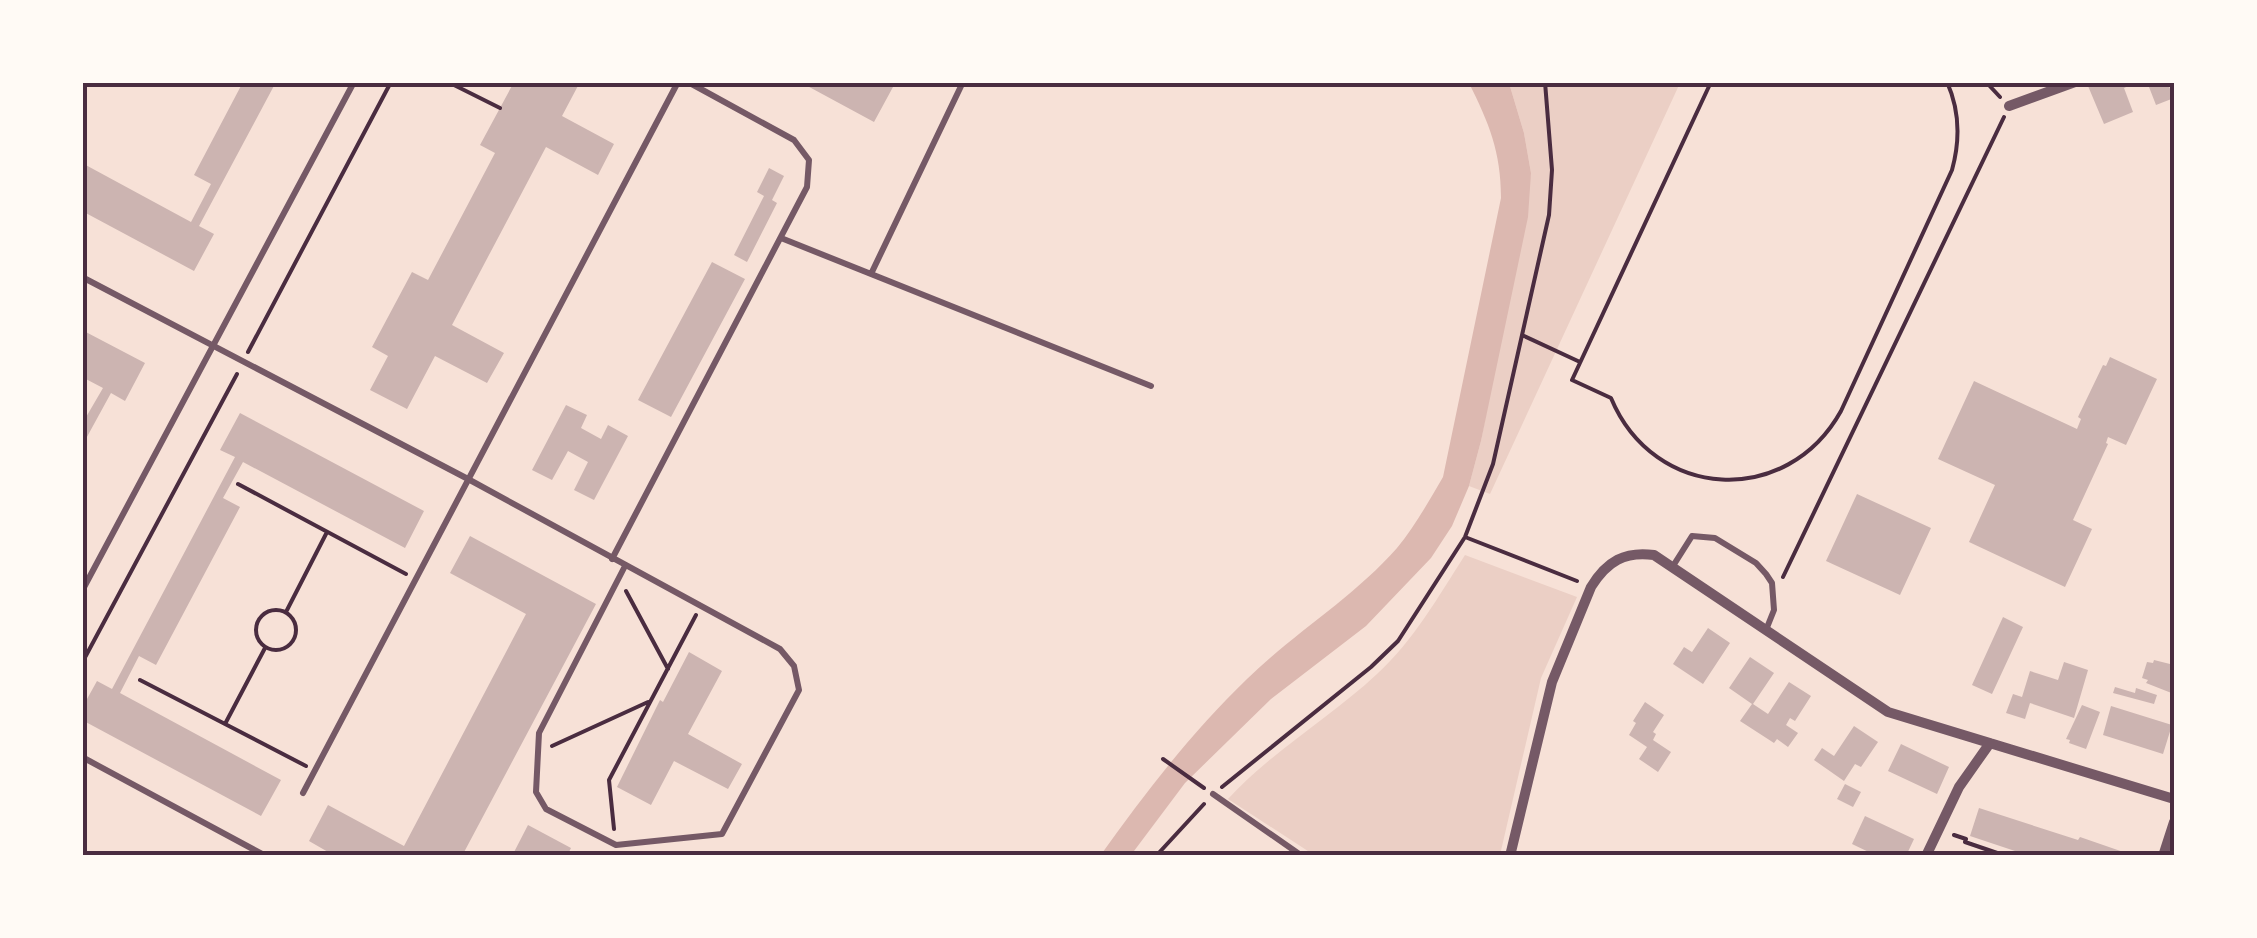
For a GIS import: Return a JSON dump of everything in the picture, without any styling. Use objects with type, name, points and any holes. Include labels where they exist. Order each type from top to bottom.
[{"type":"street","points":[[2009,106],[2076,82]]},
{"type":"street","points":[[1510,856],[1552,682],[1600,572],[1634,552],[1654,556],[1888,712],[2174,799]]},
{"type":"street","points":[[1926,856],[1959,788],[1990,743]]},
{"type":"street","points":[[2164,856],[2174,822]]},
{"type":"lane","points":[[82,591],[354,82]]},
{"type":"lane","points":[[302,793],[678,82]]},
{"type":"lane","points":[[612,559],[808,187],[810,160],[794,140],[688,82]]},
{"type":"lane","points":[[871,274],[964,82]]},
{"type":"lane","points":[[781,238],[1151,386]]},
{"type":"lane","points":[[82,277],[468,479],[780,649],[794,666],[799,690],[722,834],[616,845],[546,809],[536,792],[539,732],[625,566]]},
{"type":"lane","points":[[1672,568],[1692,536],[1715,538],[1756,563],[1772,583],[1774,610],[1766,630]]},
{"type":"lane","points":[[82,757],[262,854]]},
{"type":"lane","points":[[1213,794],[1302,856]]},
{"type":"path","points":[[448,82],[500,108]]},
{"type":"path","points":[[1156,856],[1213,794],[1398,641],[1464,537],[1493,464],[1549,215],[1552,170],[1545,82]]},
{"type":"path","points":[[1711,82],[1572,380],[1610,398],[1618,416],[1637,440],[1670,466],[1712,478],[1744,480],[1781,470],[1806,455],[1820,442],[1840,411],[1952,170],[1957,154],[1958,120],[1947,82]]},
{"type":"path","points":[[1772,583],[1783,577],[2009,106],[1986,82]]},
{"type":"path","points":[[1522,336],[1580,362]]},
{"type":"path","points":[[238,484],[415,579]]},
{"type":"path","points":[[286,612],[327,532]]},
{"type":"path","points":[[1464,537],[1591,587]]},
{"type":"path","points":[[619,578],[668,670]]},
{"type":"path","points":[[616,845],[609,780],[701,607]]},
{"type":"path","points":[[265,612],[286,612],[295,621],[294,641],[276,651],[265,648],[256,636],[256,623],[265,612]]},
{"type":"path","points":[[226,724],[265,648]]},
{"type":"path","points":[[140,680],[314,770]]},
{"type":"path","points":[[538,752],[651,701]]},
{"type":"path","points":[[1163,759],[1202,787]]},
{"type":"path","points":[[1938,830],[2006,856]]},
{"type":"shaded area","points":[[1469,83],[1509,83],[1531,173],[1528,217],[1481,441],[1469,486],[1452,526],[1431,558],[1366,626],[1271,699],[1185,783],[1131,855],[1100,856],[1169,764],[1226,700],[1397,548],[1443,477],[1501,198],[1492,138]]},
{"type":"shaded area","points":[[1509,83],[1680,83],[1490,494],[1469,486],[1481,441],[1531,173]]},
{"type":"shaded area","points":[[1465,555],[1577,597],[1541,678],[1500,855],[1314,855],[1228,799],[1263,765],[1390,661],[1425,618]]},
{"type":"building","points":[[243,82],[276,82],[199,226],[214,234],[194,271],[82,211],[82,163],[191,222],[211,184],[194,175]]},
{"type":"building","points":[[514,82],[580,82],[562,116],[614,144],[598,175],[546,147],[452,325],[504,353],[487,383],[435,356],[407,409],[370,390],[388,356],[372,347],[412,272],[428,280],[495,153],[480,145]]},
{"type":"building","points":[[800,82],[893,82],[893,87],[874,122]]},
{"type":"building","points":[[2097,82],[2137,82],[2124,88],[2133,112],[2104,124],[2088,86]]},
{"type":"building","points":[[2167,82],[2174,98],[2156,105],[2149,87]]},
{"type":"building","points":[[769,168],[784,176],[772,200],[777,203],[747,262],[734,255],[764,196],[757,192]]},
{"type":"building","points":[[712,262],[745,279],[671,417],[638,400]]},
{"type":"building","points":[[82,330],[145,363],[125,401],[111,393],[82,446],[82,424],[103,388],[82,377]]},
{"type":"building","points":[[2110,357],[2157,379],[2126,445],[2108,437],[2073,520],[2092,529],[2065,587],[1969,542],[1995,485],[1938,459],[1974,381],[2077,429],[2081,419],[2078,417]]},
{"type":"building","points":[[566,405],[587,415],[581,428],[601,439],[608,425],[628,436],[594,500],[574,490],[588,462],[568,451],[552,480],[532,470]]},
{"type":"building","points":[[240,413],[424,511],[405,548],[243,462],[223,498],[240,507],[156,665],[139,656],[120,693],[281,780],[261,816],[82,720],[82,708],[97,681],[112,689],[235,457],[220,450]]},
{"type":"building","points":[[1857,494],[1931,528],[1900,595],[1826,561]]},
{"type":"building","points":[[470,536],[596,604],[462,856],[335,856],[309,841],[328,805],[404,846],[526,614],[450,573]]},
{"type":"building","points":[[2003,617],[2023,627],[1992,694],[1972,685]]},
{"type":"building","points":[[1708,628],[1730,643],[1703,684],[1673,664],[1684,647],[1692,652]]},
{"type":"building","points":[[689,652],[722,671],[688,734],[742,764],[728,789],[674,761],[651,805],[617,787]]},
{"type":"building","points":[[1750,657],[1774,673],[1753,704],[1768,714],[1789,682],[1811,696],[1795,721],[1790,718],[1786,725],[1798,733],[1788,747],[1777,739],[1774,743],[1740,721],[1752,704],[1729,688]]},
{"type":"building","points":[[2064,662],[2088,670],[2074,718],[2030,703],[2025,719],[2006,713],[2013,694],[2022,697],[2030,671],[2058,680]]},
{"type":"building","points":[[2147,662],[2174,665],[2174,694],[2142,678]]},
{"type":"building","points":[[2115,687],[2157,695],[2154,704],[2113,693]]},
{"type":"building","points":[[1645,702],[1664,715],[1653,732],[1653,740],[1671,752],[1658,772],[1639,759],[1647,747],[1629,735]]},
{"type":"building","points":[[2082,705],[2100,712],[2086,749],[2066,739]]},
{"type":"building","points":[[2111,706],[2172,725],[2163,754],[2103,735]]},
{"type":"building","points":[[1854,726],[1878,742],[1861,767],[1855,764],[1844,781],[1814,760],[1822,748],[1834,756]]},
{"type":"building","points":[[1901,744],[1949,767],[1937,794],[1888,771]]},
{"type":"building","points":[[1845,784],[1861,792],[1853,807],[1837,799]]},
{"type":"building","points":[[1979,808],[2135,856],[2030,856],[1970,836]]},
{"type":"building","points":[[1865,816],[1914,839],[1906,856],[1877,856],[1852,844]]},
{"type":"building","points":[[528,825],[571,848],[567,856],[512,856]]}]
